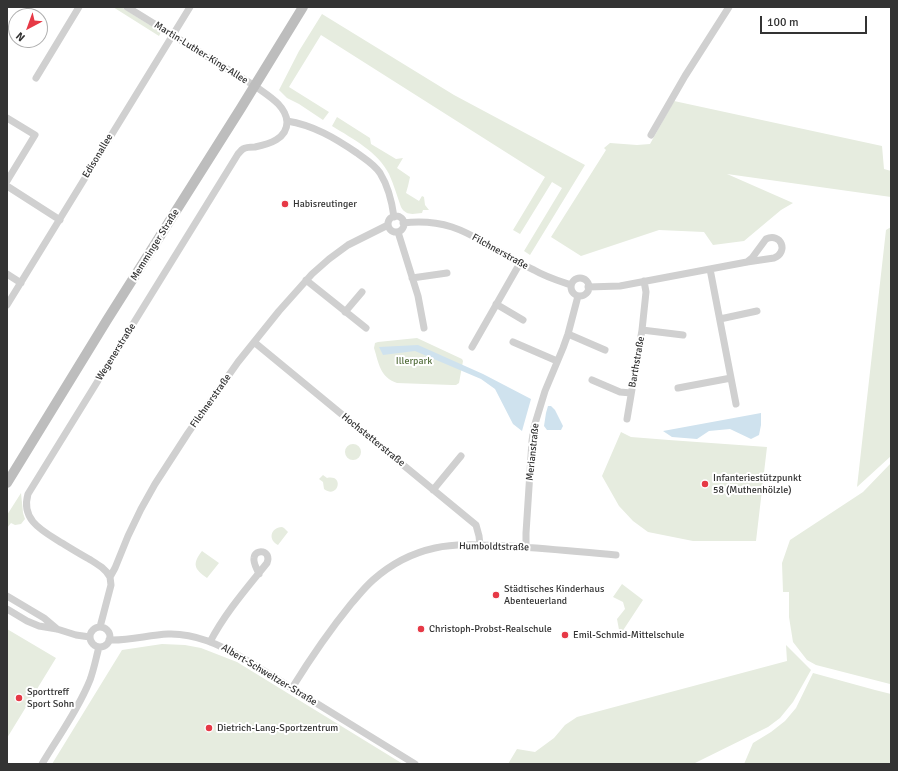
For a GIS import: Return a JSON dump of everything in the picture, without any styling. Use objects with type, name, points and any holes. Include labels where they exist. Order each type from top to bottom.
[{"type":"main road","name":"Memminger Straße","points":[[7,483],[303,7]]},
{"type":"street","points":[[36,78],[79,7]]},
{"type":"street","name":"Edisonallee","points":[[7,305],[190,7]]},
{"type":"street","points":[[650,135],[685,76],[729,7]]},
{"type":"street","name":"Martin-Luther-King-Allee","points":[[129,8],[255,86]]},
{"type":"street","points":[[255,86],[277,102],[285,114],[287,123],[303,124],[336,139],[369,161],[376,168],[388,191],[394,217],[401,219],[404,225],[398,232],[393,232],[390,230],[388,225]]},
{"type":"street","points":[[7,118],[35,135],[7,181]]},
{"type":"street","name":"Wegenerstraße","points":[[110,577],[98,564],[38,528],[27,511],[26,504],[28,494],[238,154],[244,148],[262,145],[278,139],[284,133],[287,123]]},
{"type":"street","points":[[7,186],[60,220]]},
{"type":"street","name":"Filchnerstraße","points":[[100,627],[110,585],[110,577],[141,509],[155,484],[188,433],[238,362],[306,280],[329,259],[348,245],[388,225],[390,219],[394,217]]},
{"type":"street","name":"Filchnerstraße","points":[[403,223],[429,222],[454,228],[476,238],[541,274],[571,285],[575,280],[580,279],[585,281],[588,287],[614,286],[774,258],[782,252],[781,242],[776,238],[766,240],[747,262]]},
{"type":"street","points":[[398,232],[418,296],[424,328]]},
{"type":"street","points":[[472,347],[520,263]]},
{"type":"street","points":[[710,269],[736,404]]},
{"type":"street","points":[[412,278],[447,273]]},
{"type":"street","points":[[7,274],[21,283]]},
{"type":"street","points":[[306,280],[366,328]]},
{"type":"street","name":"Barthstraße","points":[[627,419],[642,330],[646,292],[644,281]]},
{"type":"street","points":[[571,285],[573,293],[578,296],[586,294],[588,287]]},
{"type":"street","points":[[346,312],[362,292]]},
{"type":"street","name":"Merianstraße","points":[[526,547],[526,525],[534,427],[545,391],[568,334],[578,296]]},
{"type":"street","points":[[496,304],[523,320]]},
{"type":"street","points":[[720,319],[757,311]]},
{"type":"street","name":"Barthstraße","points":[[642,330],[684,335]]},
{"type":"street","points":[[568,334],[605,350]]},
{"type":"street","name":"Hochstetterstraße","points":[[254,342],[476,525],[480,545]]},
{"type":"street","points":[[513,342],[557,361]]},
{"type":"street","points":[[678,388],[731,378]]},
{"type":"street","name":"Barthstraße","points":[[592,380],[620,392],[631,393]]},
{"type":"street","points":[[433,490],[461,456]]},
{"type":"street","name":"Humboldtstraße","points":[[292,688],[336,623],[364,589],[380,575],[400,561],[427,550],[442,547],[480,545],[526,547],[616,555]]},
{"type":"street","points":[[210,642],[216,630],[228,613],[259,574]]},
{"type":"street","points":[[7,596],[44,618],[57,629]]},
{"type":"street","points":[[7,609],[27,621],[39,626],[90,637]]},
{"type":"street","points":[[100,627],[105,628],[110,636],[105,646],[99,647],[92,643],[90,637],[94,629],[100,627]]},
{"type":"street","name":"Albert-Schweitzer-Straße","points":[[109,640],[168,634],[192,637],[225,648],[415,764]]},
{"type":"street","points":[[42,764],[84,692],[94,668],[99,647]]},
{"type":"green space","points":[[113,7],[121,7],[161,32],[159,36]]},
{"type":"green space","points":[[322,14],[454,95],[585,165],[530,255],[524,251],[562,188],[552,182],[520,234],[513,230],[545,177],[321,35],[289,87],[329,112],[323,120],[287,98],[279,90],[299,51]]},
{"type":"green space","points":[[674,101],[882,146],[884,169],[891,171],[891,197],[727,174],[793,203],[781,210],[744,241],[713,245],[704,232],[659,230],[581,256],[551,237],[606,150],[604,148],[610,143],[637,145],[650,144]]},
{"type":"green space","points":[[337,117],[370,138],[371,144],[396,159],[403,158],[397,168],[410,177],[406,193],[419,201],[422,196],[424,197],[425,205],[429,210],[423,210],[422,213],[413,214],[407,213],[403,210],[391,178],[384,166],[372,153],[332,126]]},
{"type":"green space","points":[[891,227],[891,456],[857,487],[886,230]]},
{"type":"green space","name":"Illerpark","points":[[417,338],[462,359],[463,361],[459,383],[452,385],[397,383],[384,374],[379,365],[374,348],[375,343]]},
{"type":"green space","points":[[621,432],[631,437],[767,447],[756,541],[693,541],[648,532],[633,521],[619,506],[602,476]]},
{"type":"green space","points":[[350,444],[356,444],[361,449],[359,458],[356,460],[350,460],[345,455],[345,449]]},
{"type":"green space","points":[[891,463],[890,684],[816,665],[807,660],[793,642],[789,617],[789,592],[783,592],[782,563],[790,540],[863,492]]},
{"type":"green space","points":[[323,475],[327,478],[333,478],[336,480],[338,486],[336,489],[329,492],[324,489],[323,482],[319,479]]},
{"type":"green space","points":[[21,493],[25,519],[21,524],[15,525],[11,523],[7,528],[7,515]]},
{"type":"green space","points":[[282,527],[288,532],[278,545],[273,540],[272,534],[275,530]]},
{"type":"green space","points":[[202,551],[219,563],[207,578],[199,572],[196,566],[197,559]]},
{"type":"green space","points":[[622,584],[643,600],[620,635],[617,619],[625,609],[623,602],[613,597]]},
{"type":"green space","name":"Sporttreff Sport Sohn","points":[[7,629],[56,658],[7,738]]},
{"type":"green space","name":"Dietrich-Lang-Sportzentrum","points":[[162,644],[185,645],[201,648],[237,662],[403,764],[52,764],[122,650]]},
{"type":"green space","points":[[786,645],[811,670],[793,702],[780,718],[768,727],[693,764],[508,764],[517,749],[535,752],[554,738],[565,725],[577,717],[787,661]]},
{"type":"green space","points":[[813,673],[891,694],[891,764],[744,764],[753,743],[785,721],[796,708]]},
{"type":"water","points":[[418,345],[483,374],[531,399],[522,431],[513,424],[495,389],[481,379],[415,351],[383,355],[379,347]]},
{"type":"water","points":[[548,406],[551,406],[555,410],[563,426],[561,430],[547,430],[544,426]]},
{"type":"water","points":[[761,413],[759,435],[751,439],[730,429],[709,431],[697,439],[672,437],[663,431]]},
{"type":"place","name":"Habisreutinger","points":[[285,204]]},
{"type":"place","name":"Infanteriestützpunkt 58 (Muthenhölzle)","points":[[705,484]]},
{"type":"place","name":"Städtisches Kinderhaus Abenteuerland","points":[[496,595]]},
{"type":"place","name":"Christoph-Probst-Realschule","points":[[421,629]]},
{"type":"place","name":"Emil-Schmid-Mittelschule","points":[[565,635]]},
{"type":"place","name":"Sporttreff Sport Sohn","points":[[19,698]]},
{"type":"place","name":"Dietrich-Lang-Sportzentrum","points":[[209,728]]}]
